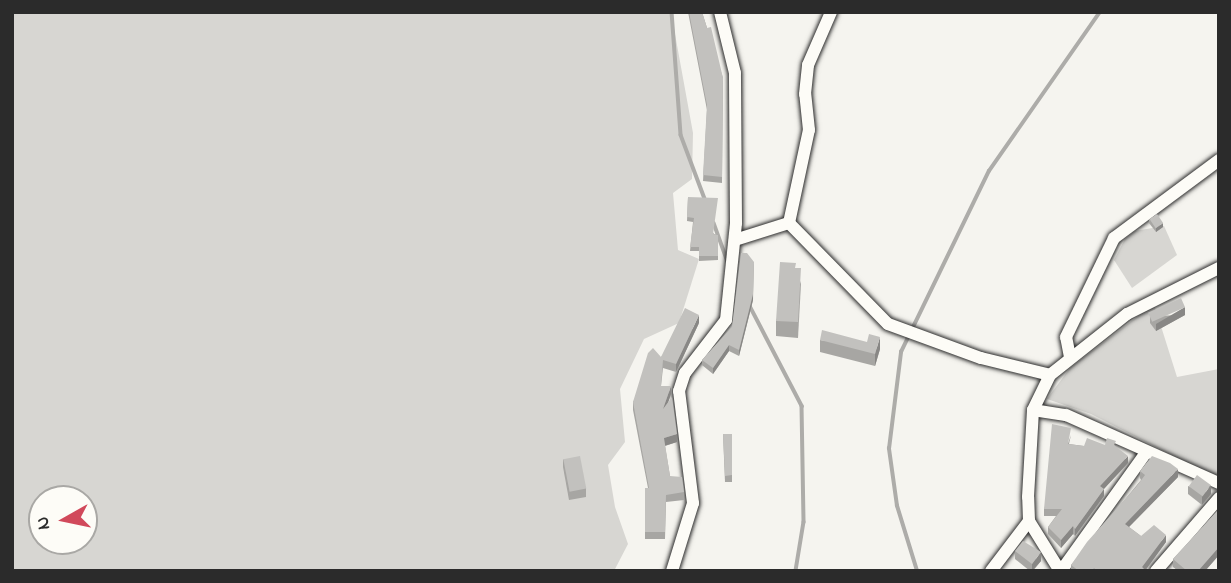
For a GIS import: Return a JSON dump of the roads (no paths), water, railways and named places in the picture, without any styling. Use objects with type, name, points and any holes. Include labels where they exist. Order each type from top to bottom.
[{"type":"street","points":[[673,571],[693,503],[680,391],[684,373],[726,320],[735,240],[736,73],[720,12]]},
{"type":"street","points":[[789,223],[809,130],[808,65],[831,12]]},
{"type":"street","points":[[1070,357],[1066,337],[1114,238],[1219,160]]},
{"type":"street","points":[[735,240],[789,223]]},
{"type":"street","points":[[789,223],[888,324],[981,358],[1050,375]]},
{"type":"street","points":[[1144,454],[1060,571],[1029,520],[1033,410],[1050,375],[1127,314],[1219,268]]},
{"type":"street","points":[[1033,410],[1066,415],[1144,454],[1219,483]]},
{"type":"street","points":[[1156,571],[1219,498]]},
{"type":"street","points":[[991,571],[1029,520]]},
{"type":"waterway","points":[[672,12],[681,135],[705,199]]},
{"type":"waterway","points":[[917,571],[897,506],[889,449],[901,352],[989,171],[1100,12]]},
{"type":"waterway","points":[[714,223],[728,262]]},
{"type":"waterway","points":[[750,306],[802,406],[804,522],[796,571]]}]
